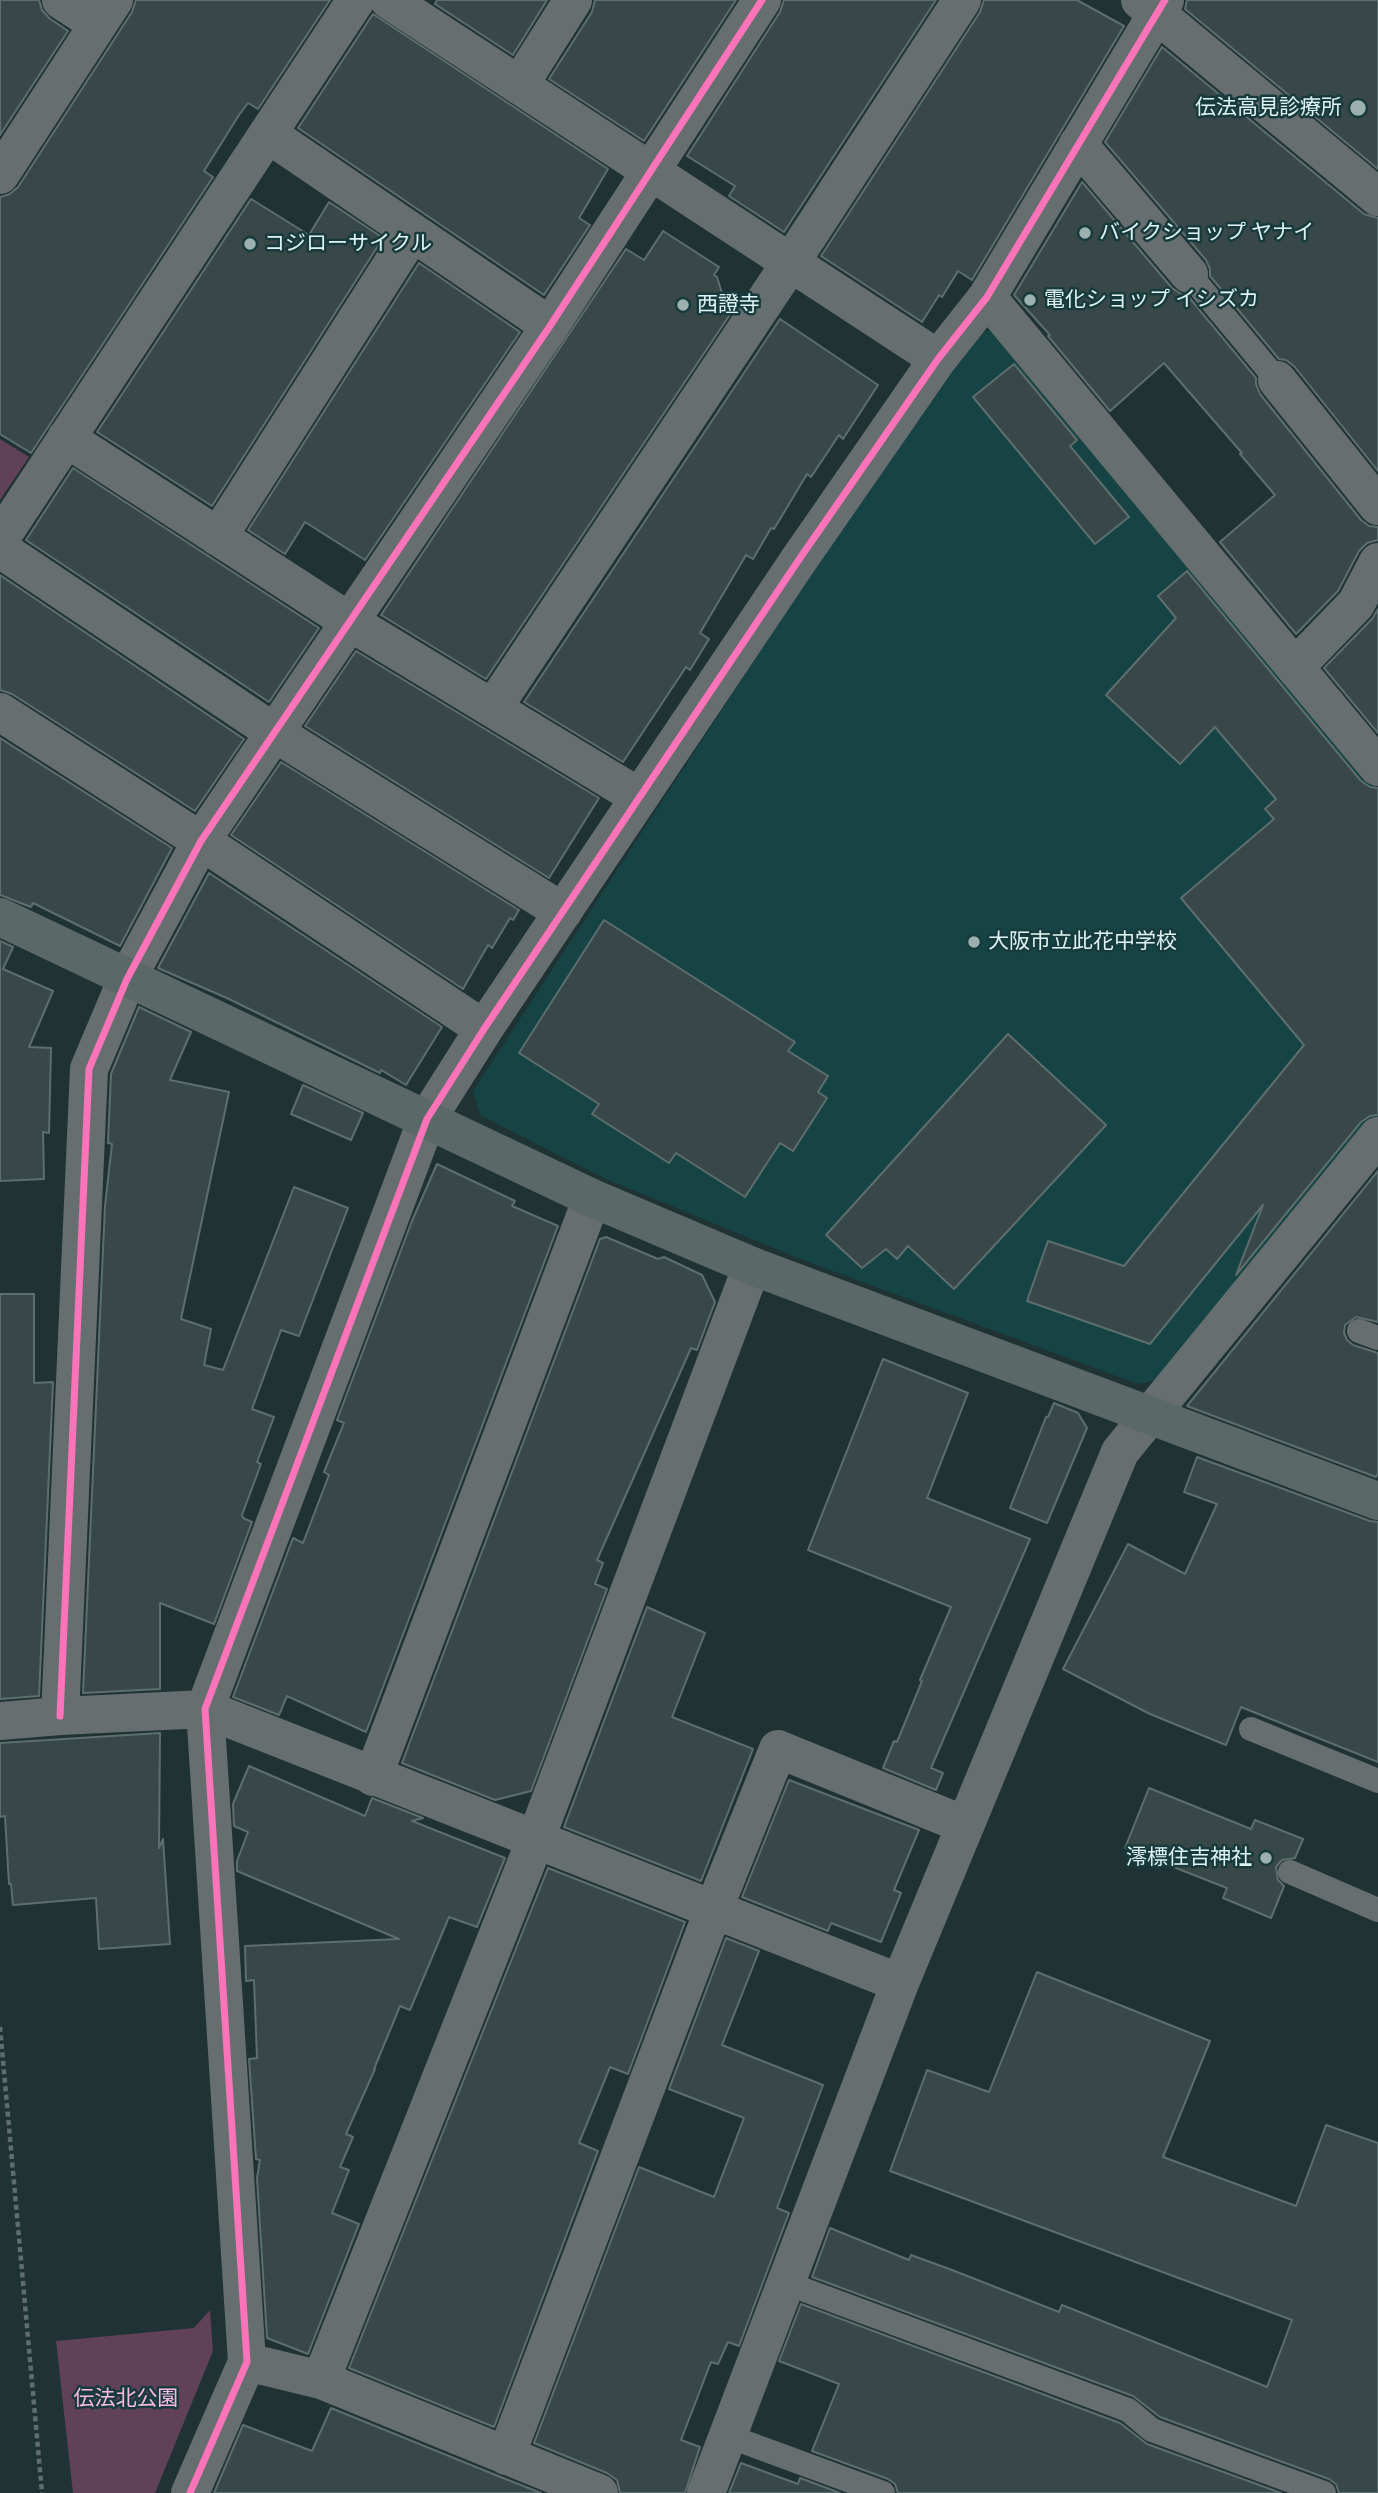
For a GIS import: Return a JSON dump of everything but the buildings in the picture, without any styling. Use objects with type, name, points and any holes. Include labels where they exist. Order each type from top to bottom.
[{"type":"street","points":[[0,175],[106,12],[61,0]]},
{"type":"street","points":[[0,539],[356,0]]},
{"type":"street","points":[[389,0],[938,359]]},
{"type":"street","points":[[520,84],[573,0]]},
{"type":"street","points":[[60,1716],[89,1069],[127,979],[201,841],[550,326],[762,0]]},
{"type":"street","points":[[493,708],[791,262],[962,0]]},
{"type":"street","points":[[190,2493],[247,2362],[205,1709],[428,1118],[484,1029],[797,561],[938,359],[987,297],[1078,144],[1154,4],[1378,197]]},
{"type":"street","points":[[268,134],[550,326]]},
{"type":"street","points":[[1078,144],[1189,274]]},
{"type":"street","points":[[218,537],[412,233]]},
{"type":"street","points":[[987,297],[1378,767]]},
{"type":"street","points":[[1277,380],[1378,506]]},
{"type":"street","points":[[66,438],[350,622],[639,797]]},
{"type":"street","points":[[0,549],[275,733],[563,912]]},
{"type":"street","points":[[1295,667],[1356,604],[1378,562]]},
{"type":"street","points":[[0,712],[201,841],[484,1029]]},
{"type":"street","points":[[0,917],[592,1198],[752,1266],[1378,1501]]},
{"type":"street","points":[[706,2493],[900,1983],[1120,1452],[1149,1413],[1378,1136]]},
{"type":"street","points":[[373,1777],[592,1198]]},
{"type":"street","points":[[321,2380],[535,1841],[752,1266]]},
{"type":"street","points":[[0,1721],[205,1709],[900,1983]]},
{"type":"street","points":[[506,2456],[713,1911],[778,1749],[965,1825]]},
{"type":"street","points":[[247,2362],[321,2380],[599,2493]]},
{"type":"lane","points":[[1189,274],[1277,380]]},
{"type":"lane","points":[[1251,1729],[1378,1781]]},
{"type":"lane","points":[[1290,1872],[1378,1910]]},
{"type":"lane","points":[[786,2283],[1128,2410],[1152,2430],[1324,2493]]},
{"type":"lane","points":[[728,2436],[883,2493]]},
{"type":"path","points":[[0,2027],[42,2493]]},
{"type":"shaded area","name":"大阪市立此花中学校","points":[[1002,329],[1378,793],[1378,1121],[1162,1379],[1138,1384],[798,1258],[606,1179],[480,1115],[473,1091],[819,561],[981,332]]},
{"type":"green space","points":[[0,439],[29,457],[0,500]]},
{"type":"green space","name":"伝法北公園","points":[[210,2310],[213,2351],[155,2493],[73,2493],[56,2341],[194,2328]]},
{"type":"cycle path","points":[[60,1716],[89,1069],[127,979],[201,841],[550,326],[762,0]]},
{"type":"cycle path","points":[[190,2493],[247,2362],[205,1709],[427,1119],[484,1029],[798,561],[938,359],[987,297],[1165,0]]},
{"type":"place","name":"伝法高見診療所","points":[[1358,108]]},
{"type":"place","name":"バイクショップ ヤナイ","points":[[1085,233]]},
{"type":"place","name":"コジローサイクル","points":[[250,244]]},
{"type":"place","name":"電化ショップ イシズカ","points":[[1030,300]]},
{"type":"place","name":"西證寺","points":[[683,305]]},
{"type":"place","name":"大阪市立此花中学校","points":[[974,942]]},
{"type":"place","name":"澪標住吉神社","points":[[1266,1858]]}]
